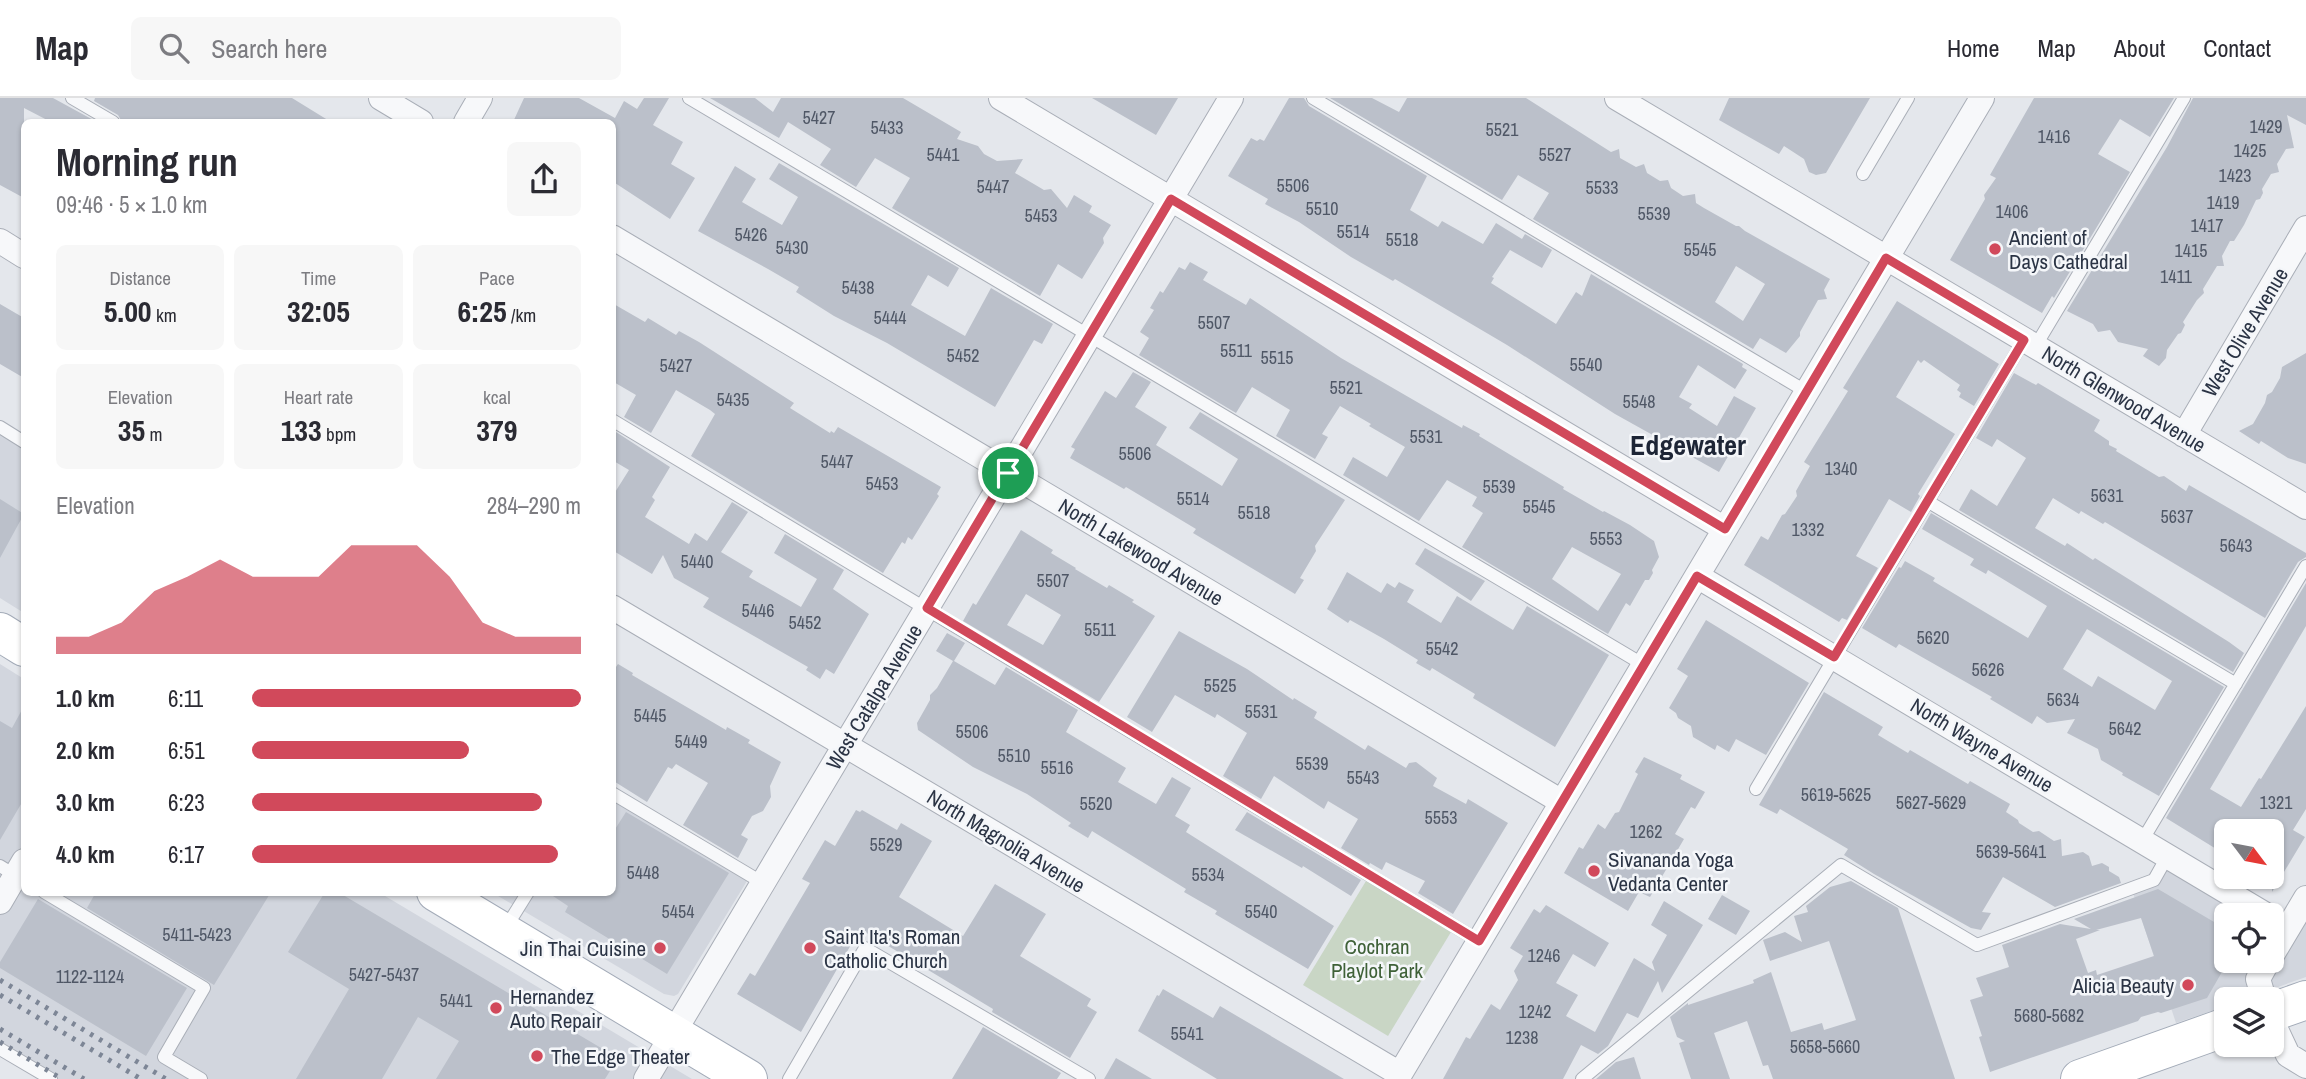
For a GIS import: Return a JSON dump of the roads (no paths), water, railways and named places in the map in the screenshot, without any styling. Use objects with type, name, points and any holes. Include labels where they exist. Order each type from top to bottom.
[{"type":"main road","points":[[0,632],[21,645]]},
{"type":"main road","points":[[443,896],[748,1079]]},
{"type":"main road","points":[[2284,1008],[2306,1000]]},
{"type":"main road","points":[[2080,1079],[2214,1031]]},
{"type":"street","points":[[380,98],[416,119]]},
{"type":"street","points":[[468,119],[480,98]]},
{"type":"street","points":[[1001,98],[1725,529]]},
{"type":"street","name":"West Catalpa Avenue","points":[[646,1079],[1231,98]]},
{"type":"street","name":"North Glenwood Avenue","points":[[1617,98],[2306,507]]},
{"type":"street","points":[[1399,1076],[1982,98]]},
{"type":"street","name":"West Olive Avenue","points":[[2184,435],[2306,228]]},
{"type":"street","name":"North Lakewood Avenue","points":[[616,239],[1563,802]]},
{"type":"street","points":[[0,241],[21,254]]},
{"type":"street","name":"North Wayne Avenue","points":[[1697,576],[2246,903]]},
{"type":"street","name":"North Magnolia Avenue","points":[[616,609],[1399,1076]]},
{"type":"street","points":[[0,902],[16,871]]},
{"type":"street","points":[[2288,929],[2306,898]]},
{"type":"street","points":[[2284,1046],[2288,1055],[2306,1066]]},
{"type":"lane","points":[[72,98],[108,119]]},
{"type":"lane","points":[[689,98],[1644,665]]},
{"type":"lane","points":[[1313,98],[1807,392]]},
{"type":"lane","points":[[1863,174],[1908,98]]},
{"type":"lane","points":[[1756,789],[1927,501],[2184,98]]},
{"type":"lane","points":[[616,422],[1479,941]]},
{"type":"lane","points":[[0,427],[21,440]]},
{"type":"lane","points":[[1927,501],[2236,684]]},
{"type":"lane","points":[[2142,841],[2306,566]]},
{"type":"lane","points":[[616,795],[763,883]]},
{"type":"lane","points":[[1582,1079],[1841,865],[1977,946],[2154,880],[2168,856]]},
{"type":"lane","points":[[51,896],[204,988],[164,1057],[201,1079]]},
{"type":"lane","points":[[503,933],[526,896]]},
{"type":"lane","points":[[789,1079],[865,948],[1089,1079]]},
{"type":"lane","points":[[0,1049],[51,1079]]},
{"type":"railway","points":[[0,980],[166,1079]]},
{"type":"railway","points":[[0,995],[141,1079]]},
{"type":"railway","points":[[0,1029],[84,1079]]},
{"type":"railway","points":[[0,1042],[62,1079]]},
{"type":"place","name":"Ancient of Days Cathedral","points":[[1995,249]]},
{"type":"place","name":"Sivananda Yoga Vedanta Center","points":[[1594,871]]},
{"type":"place","name":"Jin Thai Cuisine","points":[[660,948]]},
{"type":"place","name":"Saint Ita's Roman Catholic Church","points":[[810,948]]},
{"type":"place","name":"Alicia Beauty","points":[[2188,985]]},
{"type":"place","name":"Hernandez Auto Repair","points":[[496,1008]]},
{"type":"place","name":"The Edge Theater","points":[[537,1056]]},
{"type":"district","name":"Edgewater","points":[[1688,445]]},
{"type":"park label","name":"Cochran Playlot Park","points":[[1377,958]]}]
